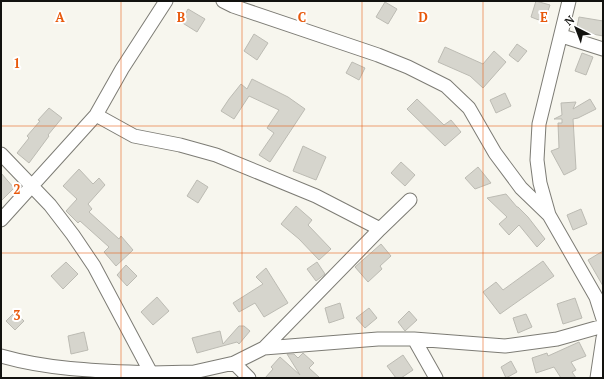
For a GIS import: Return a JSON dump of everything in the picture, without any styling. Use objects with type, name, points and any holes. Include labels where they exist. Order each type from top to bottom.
[{"type":"street","points":[[1,220],[96,115],[122,69],[166,1]]},
{"type":"street","points":[[224,1],[233,6],[378,55],[408,67],[446,86],[469,108],[495,153],[521,188],[549,215]]},
{"type":"street","points":[[569,1],[562,36],[540,124],[537,160],[540,183],[549,215],[596,297],[603,319]]},
{"type":"street","points":[[562,36],[603,49]]},
{"type":"street","points":[[96,115],[134,136],[180,145],[216,155],[316,196],[380,229]]},
{"type":"street","points":[[1,154],[32,185],[73,235],[94,266],[151,372]]},
{"type":"street","points":[[1,356],[23,363],[92,371],[194,372],[234,363],[264,348],[410,200]]},
{"type":"street","points":[[264,348],[378,339],[414,339],[505,346],[557,339],[603,326]]},
{"type":"street","points":[[597,378],[603,338]]},
{"type":"street","points":[[414,339],[436,378]]},
{"type":"street","points":[[234,363],[249,378]]},
{"type":"building","points":[[536,1],[550,5],[544,22],[531,17]]},
{"type":"building","points":[[385,2],[397,9],[388,24],[376,17]]},
{"type":"building","points":[[188,9],[205,19],[197,32],[181,22]]},
{"type":"building","points":[[579,17],[603,21],[603,36],[587,33],[587,35],[576,32]]},
{"type":"building","points":[[254,34],[268,43],[257,60],[244,51]]},
{"type":"building","points":[[517,44],[527,51],[518,62],[509,55]]},
{"type":"building","points":[[445,47],[483,64],[494,51],[506,62],[483,88],[470,76],[438,62]]},
{"type":"building","points":[[582,53],[593,57],[586,75],[575,71]]},
{"type":"building","points":[[352,62],[365,68],[359,80],[346,73]]},
{"type":"building","points":[[252,79],[288,97],[305,109],[270,162],[259,155],[274,133],[267,128],[279,110],[249,96],[234,119],[221,111],[241,84],[247,89]]},
{"type":"building","points":[[505,93],[511,106],[496,113],[490,100]]},
{"type":"building","points":[[417,99],[444,125],[451,120],[461,132],[445,146],[407,109]]},
{"type":"building","points":[[590,99],[596,109],[573,119],[576,169],[564,175],[551,151],[559,148],[558,123],[562,123],[562,119],[554,119],[562,115],[561,103],[576,102],[573,109]]},
{"type":"building","points":[[49,108],[62,118],[48,135],[49,136],[29,163],[17,153],[29,138],[27,136],[40,121],[38,120]]},
{"type":"building","points":[[303,146],[326,157],[316,180],[293,171]]},
{"type":"building","points":[[401,162],[415,175],[405,186],[391,173]]},
{"type":"building","points":[[478,167],[491,183],[475,189],[465,178]]},
{"type":"building","points":[[79,169],[93,184],[99,178],[105,185],[88,204],[92,209],[89,212],[119,239],[121,236],[133,250],[116,266],[104,252],[109,247],[80,221],[78,223],[66,211],[77,199],[63,186]]},
{"type":"building","points":[[1,173],[14,188],[1,201]]},
{"type":"building","points":[[197,180],[208,187],[198,203],[187,196]]},
{"type":"building","points":[[506,194],[528,217],[545,239],[537,247],[519,225],[509,235],[499,224],[507,217],[487,198]]},
{"type":"building","points":[[296,206],[312,220],[308,225],[331,249],[319,260],[299,239],[281,224]]},
{"type":"building","points":[[581,209],[587,224],[573,230],[567,215]]},
{"type":"building","points":[[381,244],[391,256],[380,266],[382,269],[368,282],[355,267]]},
{"type":"building","points":[[603,251],[603,286],[588,260]]},
{"type":"building","points":[[543,261],[554,276],[500,314],[483,292],[496,282],[503,290]]},
{"type":"building","points":[[66,262],[78,274],[63,289],[51,276]]},
{"type":"building","points":[[317,262],[325,274],[316,281],[307,269]]},
{"type":"building","points":[[126,265],[137,276],[127,286],[117,275]]},
{"type":"building","points":[[266,268],[288,303],[264,317],[255,303],[239,312],[233,303],[263,284],[256,277]]},
{"type":"building","points":[[157,297],[169,311],[153,325],[141,312]]},
{"type":"building","points":[[575,298],[582,318],[563,324],[557,304]]},
{"type":"building","points":[[340,303],[344,318],[329,323],[325,308]]},
{"type":"building","points":[[369,308],[377,318],[365,328],[356,318]]},
{"type":"building","points":[[409,311],[417,320],[405,331],[398,322]]},
{"type":"building","points":[[15,312],[24,321],[15,330],[6,321]]},
{"type":"building","points":[[526,314],[532,327],[518,333],[513,318]]},
{"type":"building","points":[[239,326],[244,326],[250,331],[239,344],[237,342],[197,353],[192,338],[220,331],[223,344]]},
{"type":"building","points":[[84,332],[88,350],[71,354],[68,336]]},
{"type":"building","points":[[579,342],[586,356],[571,362],[576,370],[572,372],[576,378],[561,378],[554,367],[536,373],[532,358],[547,353],[548,356]]},
{"type":"building","points":[[303,353],[314,363],[309,368],[320,378],[265,378],[273,369],[271,367],[280,357],[300,375],[287,354],[294,354],[298,358]]},
{"type":"building","points":[[403,355],[413,370],[401,378],[396,378],[387,366]]},
{"type":"building","points":[[511,361],[517,372],[506,378],[501,367]]}]
